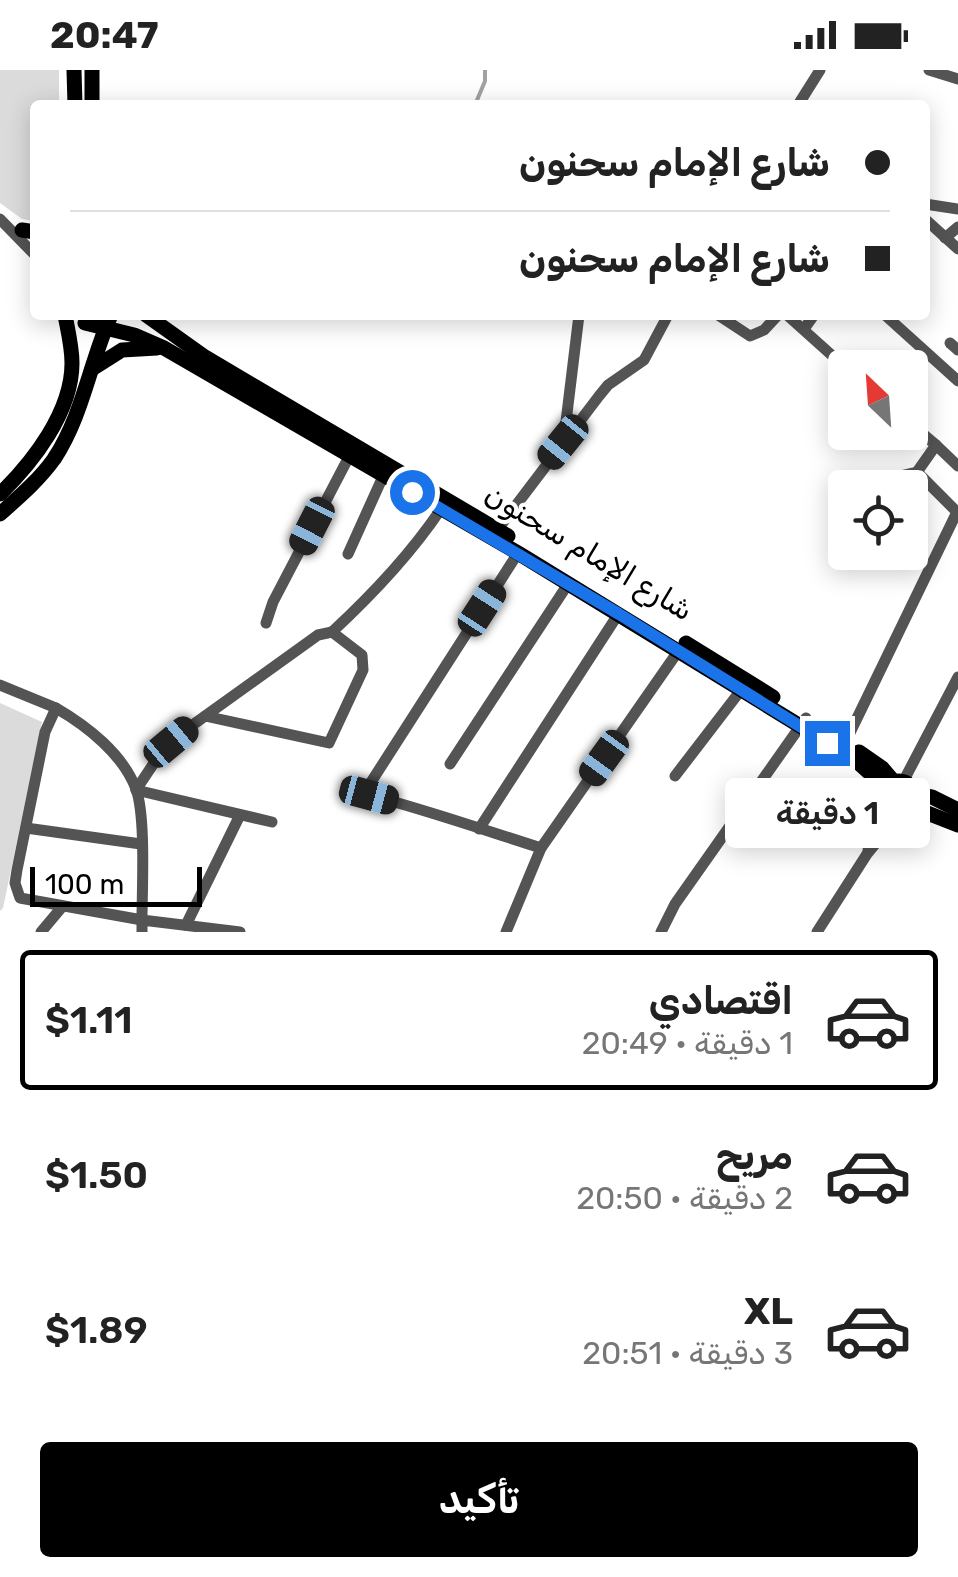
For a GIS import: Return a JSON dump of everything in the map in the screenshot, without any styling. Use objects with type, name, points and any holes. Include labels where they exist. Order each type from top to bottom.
[{"type":"main road","points":[[74,70],[74,100]]},
{"type":"main road","points":[[92,70],[92,100]]},
{"type":"main road","points":[[0,494],[33,458],[68,388],[72,366],[67,320]]},
{"type":"main road","points":[[0,514],[54,458],[75,419],[109,320]]},
{"type":"main road","name":"شارع الإمام سحنون","points":[[111,320],[352,450]]},
{"type":"main road","name":"شارع الإمام سحنون","points":[[153,320],[352,450],[498,529],[803,722],[863,766],[893,813],[905,795]]},
{"type":"main road","points":[[92,369],[122,350],[164,348]]},
{"type":"main road","name":"شارع الإمام سحنون","points":[[386,470],[441,509],[741,690],[845,743],[882,768],[905,795],[954,815]]},
{"type":"main road","points":[[883,799],[884,790],[905,795]]},
{"type":"street","points":[[801,100],[820,70]]},
{"type":"street","points":[[929,70],[958,79]]},
{"type":"street","points":[[930,205],[958,209]]},
{"type":"street","points":[[0,218],[30,233]]},
{"type":"street","points":[[0,218],[30,250]]},
{"type":"street","points":[[930,224],[958,249]]},
{"type":"street","points":[[945,238],[958,227]]},
{"type":"street","points":[[563,442],[578,320]]},
{"type":"street","points":[[498,529],[608,385],[644,360],[665,320]]},
{"type":"street","points":[[726,320],[750,336],[773,320]]},
{"type":"street","points":[[793,320],[828,351]]},
{"type":"street","points":[[804,329],[810,320]]},
{"type":"street","points":[[890,320],[958,382]]},
{"type":"street","points":[[928,438],[958,466]]},
{"type":"street","points":[[917,470],[936,445]]},
{"type":"street","points":[[266,623],[273,602],[352,450]]},
{"type":"street","points":[[348,554],[386,470]]},
{"type":"street","points":[[845,743],[958,512],[928,483]]},
{"type":"street","points":[[136,790],[148,768],[171,742],[318,635],[332,632],[420,541],[441,509]]},
{"type":"street","points":[[518,553],[366,790],[369,795],[410,804],[435,816],[541,848]]},
{"type":"street","points":[[450,764],[568,584]]},
{"type":"street","points":[[480,828],[619,614]]},
{"type":"street","points":[[205,716],[329,744],[363,666],[358,650],[332,632]]},
{"type":"street","points":[[506,932],[541,848],[679,650]]},
{"type":"street","points":[[817,932],[905,795],[958,677]]},
{"type":"street","points":[[0,684],[79,721],[112,753],[136,790],[142,926]]},
{"type":"street","points":[[675,776],[741,690]]},
{"type":"street","points":[[56,708],[45,732],[16,892],[26,902],[142,926],[186,925],[240,932]]},
{"type":"street","points":[[661,932],[675,904],[803,722]]},
{"type":"street","points":[[136,790],[272,822]]},
{"type":"street","points":[[954,815],[958,794]]},
{"type":"street","points":[[866,854],[883,799]]},
{"type":"street","points":[[186,925],[240,815]]},
{"type":"street","points":[[26,828],[141,844]]},
{"type":"street","points":[[41,932],[62,907]]},
{"type":"shaded area","points":[[0,70],[59,70],[59,100],[30,100],[30,220],[0,203]]},
{"type":"shaded area","points":[[0,703],[42,722],[0,911]]},
{"type":"waterway","points":[[477,100],[485,70]]},
{"type":"route","points":[[412,492],[827,743]]}]
